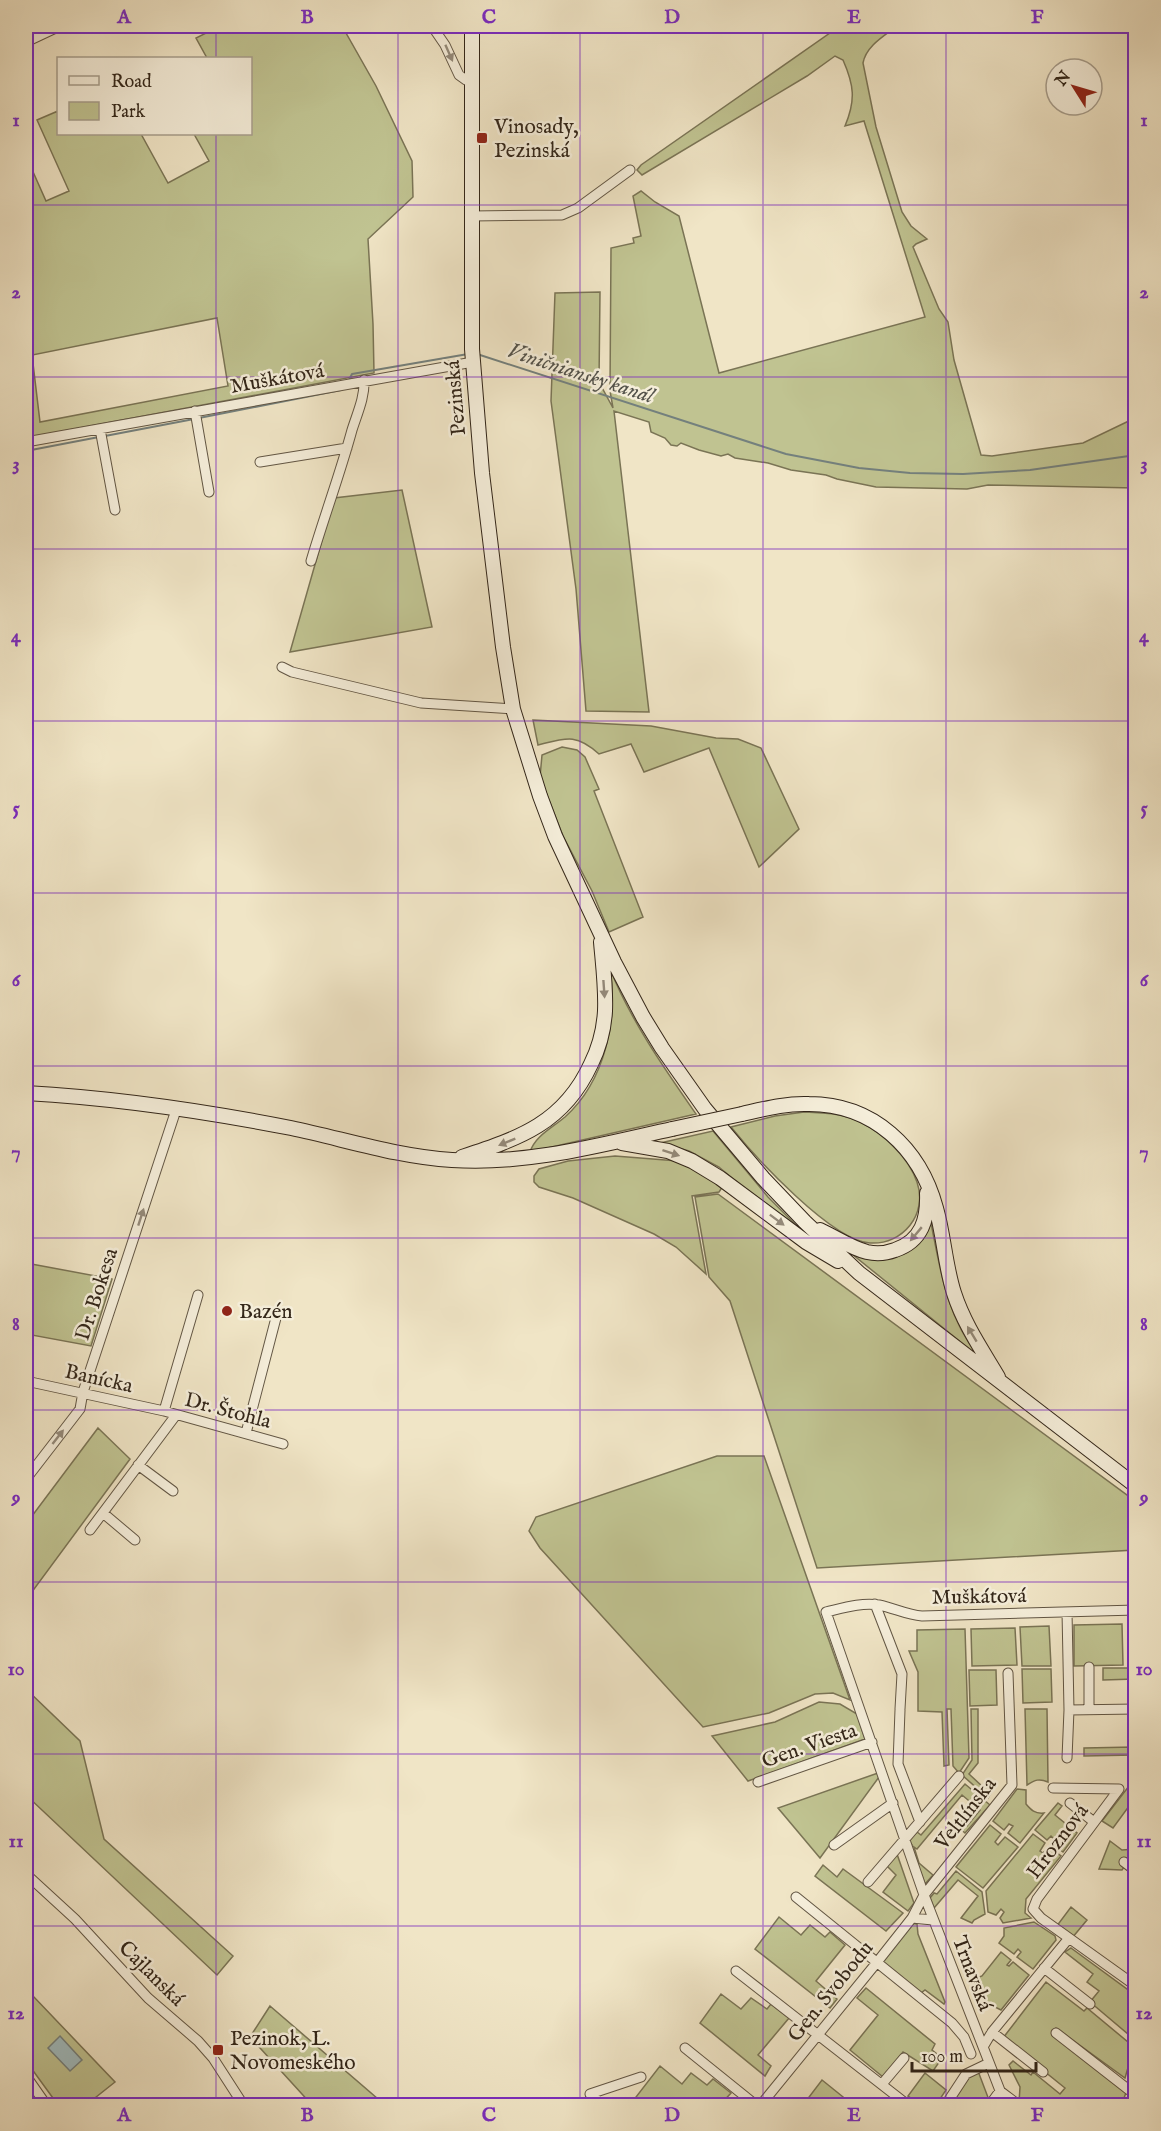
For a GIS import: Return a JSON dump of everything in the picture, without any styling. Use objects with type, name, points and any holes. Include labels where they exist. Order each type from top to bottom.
[{"type":"main road","name":"Pezinská","points":[[472,26],[472,356],[483,484],[513,709],[555,836],[629,991],[662,1048],[727,1138],[806,1222],[859,1273]]},
{"type":"main road","points":[[452,1161],[496,1147],[533,1130],[556,1114],[581,1084],[595,1056],[605,1013],[600,931]]},
{"type":"main road","points":[[26,1093],[177,1107],[416,1156],[452,1161],[515,1160],[614,1142],[771,1108],[808,1103],[856,1112],[880,1124],[897,1138],[913,1157],[925,1179],[936,1207],[948,1270],[959,1307],[973,1336],[1003,1384]]},
{"type":"main road","points":[[614,1142],[668,1151],[692,1161],[720,1178],[806,1242],[859,1273],[1136,1486]]},
{"type":"main road","points":[[806,1222],[868,1252],[892,1251],[911,1242],[922,1228],[928,1206],[925,1179]]},
{"type":"street","points":[[26,42],[60,26]]},
{"type":"street","points":[[432,26],[445,45],[459,75],[472,81]]},
{"type":"street","points":[[471,216],[562,215],[578,208],[630,170]]},
{"type":"street","name":"Muškátová","points":[[26,442],[364,380],[472,356]]},
{"type":"street","points":[[311,561],[328,503],[342,468],[361,402],[364,380]]},
{"type":"street","points":[[195,411],[209,492]]},
{"type":"street","points":[[100,429],[115,510]]},
{"type":"street","points":[[260,462],[347,448]]},
{"type":"street","points":[[282,668],[420,703],[513,709]]},
{"type":"street","name":"Dr. Bokesa","points":[[26,1479],[80,1409],[83,1392],[177,1107]]},
{"type":"street","points":[[164,1411],[198,1295]]},
{"type":"street","points":[[246,1433],[277,1314]]},
{"type":"street","name":"Banícka","points":[[26,1381],[164,1411]]},
{"type":"street","name":"Dr. Štohla","points":[[164,1411],[283,1444]]},
{"type":"street","points":[[90,1530],[176,1414]]},
{"type":"street","points":[[138,1465],[173,1491]]},
{"type":"street","points":[[103,1513],[135,1540]]},
{"type":"street","name":"Muškátová","points":[[826,1612],[859,1605],[875,1605],[922,1616],[1136,1610]]},
{"type":"street","points":[[875,1605],[902,1674],[898,1764],[920,1822]]},
{"type":"street","name":"Trnavská","points":[[826,1612],[933,1920],[1006,2106]]},
{"type":"street","points":[[1067,1612],[1069,1710],[1067,1758]]},
{"type":"street","points":[[1089,1667],[1089,1709]]},
{"type":"street","name":"Veltlínska","points":[[924,1895],[1012,1785],[1008,1673]]},
{"type":"street","points":[[1069,1710],[1136,1709]]},
{"type":"street","name":"Gen. Viesta","points":[[758,1782],[872,1742]]},
{"type":"street","points":[[868,1882],[959,1776]]},
{"type":"street","name":"Hroznová","points":[[1053,1788],[1119,1789],[1037,1899],[1033,1909],[1041,1918],[1069,1938]]},
{"type":"street","points":[[834,1845],[893,1803]]},
{"type":"street","points":[[1070,1803],[1095,1822]]},
{"type":"street","points":[[1124,1862],[1136,1871]]},
{"type":"street","name":"Cajlanská","points":[[26,1874],[75,1919],[148,1998],[198,2041],[213,2058],[244,2106]]},
{"type":"street","name":"Gen. Svobodu","points":[[758,2106],[912,1918],[924,1895]]},
{"type":"street","points":[[796,1897],[952,2023],[964,2037],[971,2054]]},
{"type":"street","points":[[912,1918],[933,1920]]},
{"type":"street","points":[[983,2047],[992,2032],[1069,1938],[1136,1986]]},
{"type":"street","points":[[1044,1968],[1089,2004]]},
{"type":"street","points":[[736,1971],[904,2102]]},
{"type":"street","points":[[992,2032],[1043,2072]]},
{"type":"street","points":[[1056,2033],[1129,2090]]},
{"type":"street","points":[[685,2048],[758,2106]]},
{"type":"street","points":[[882,2085],[904,2058]]},
{"type":"street","points":[[945,2106],[966,2074],[989,2063]]},
{"type":"street","points":[[26,2076],[47,2106]]},
{"type":"street","points":[[604,2106],[590,2094],[641,2077]]},
{"type":"street","points":[[989,2106],[1000,2091],[1020,2106]]},
{"type":"green space","points":[[220,26],[342,26],[376,86],[412,161],[413,197],[368,239],[374,373],[26,438],[26,156],[46,201],[69,191],[37,120],[57,111],[57,135],[142,135],[168,183],[209,161],[195,135],[252,135],[252,57],[206,57],[196,38]],"holes":[[[217,318],[228,386],[40,422],[32,355]]]},
{"type":"green space","points":[[840,26],[897,26],[872,46],[863,63],[876,127],[902,212],[911,226],[927,239],[913,247],[939,309],[948,322],[954,360],[981,455],[992,456],[1083,443],[1135,418],[1135,488],[988,485],[967,489],[876,487],[735,458],[728,454],[721,456],[681,443],[677,446],[671,445],[665,438],[651,432],[649,422],[614,411],[649,712],[586,711],[576,589],[551,401],[555,293],[600,292],[599,382],[613,408],[610,391],[611,248],[634,243],[633,238],[641,236],[633,196],[641,191],[679,216],[719,373],[925,317],[864,121],[845,126],[851,108],[852,93],[850,77],[843,60],[835,56],[807,76],[642,175],[637,170]]},
{"type":"green space","points":[[402,490],[432,627],[290,652],[334,498]]},
{"type":"green space","points":[[533,720],[651,726],[716,738],[738,739],[761,748],[799,829],[759,867],[709,748],[644,772],[631,744],[599,754],[577,740],[556,740],[538,745]]},
{"type":"green space","points":[[562,747],[577,750],[585,757],[599,789],[594,791],[643,917],[609,932],[592,891],[563,836],[540,777],[542,755]]},
{"type":"green space","points":[[610,969],[638,1026],[696,1114],[530,1152],[540,1137],[565,1117],[579,1102],[599,1068],[610,1029],[612,989]]},
{"type":"green space","points":[[804,1112],[834,1114],[855,1120],[879,1133],[902,1156],[917,1182],[919,1205],[916,1216],[902,1233],[893,1239],[870,1243],[854,1239],[836,1228],[795,1195],[731,1127],[775,1116]]},
{"type":"green space","points":[[713,1131],[768,1197],[811,1240],[719,1167],[689,1151],[660,1143]]},
{"type":"green space","points":[[615,1156],[678,1161],[723,1186],[719,1192],[692,1196],[706,1274],[676,1247],[654,1234],[573,1198],[539,1187],[534,1182],[534,1176],[539,1169],[568,1161]]},
{"type":"green space","points":[[718,1194],[1135,1501],[1135,1550],[817,1568],[730,1301],[709,1277],[695,1197]]},
{"type":"green space","points":[[931,1223],[942,1276],[952,1309],[967,1340],[978,1356],[842,1246],[868,1259],[891,1258],[905,1253],[921,1242]]},
{"type":"green space","points":[[26,1263],[112,1279],[91,1346],[26,1334]]},
{"type":"green space","points":[[98,1428],[130,1459],[26,1600],[26,1524]]},
{"type":"green space","points":[[717,1456],[764,1456],[850,1700],[833,1693],[815,1694],[769,1713],[703,1727],[540,1548],[529,1531],[536,1517]]},
{"type":"green space","points":[[1122,1624],[1123,1665],[1074,1666],[1074,1625]]},
{"type":"green space","points":[[1049,1626],[1051,1666],[1022,1666],[1020,1627]]},
{"type":"green space","points":[[1015,1628],[1017,1665],[972,1666],[971,1629]]},
{"type":"green space","points":[[965,1629],[969,1758],[959,1773],[953,1766],[951,1709],[947,1709],[949,1765],[944,1766],[942,1712],[918,1711],[918,1672],[909,1651],[917,1651],[917,1630]]},
{"type":"green space","points":[[1103,1668],[1135,1668],[1135,1679],[1103,1680]]},
{"type":"green space","points":[[1022,1669],[1051,1669],[1052,1702],[1023,1703]]},
{"type":"green space","points":[[969,1670],[996,1670],[997,1705],[970,1706]]},
{"type":"green space","points":[[26,1689],[80,1741],[104,1839],[233,1956],[217,1975],[26,1795]]},
{"type":"green space","points":[[819,1702],[840,1704],[857,1714],[865,1739],[748,1781],[712,1736],[775,1722]]},
{"type":"green space","points":[[971,1709],[978,1709],[978,1763],[969,1774],[983,1787],[991,1780],[996,1785],[988,1798],[962,1775],[972,1760]]},
{"type":"green space","points":[[1025,1709],[1047,1709],[1048,1782],[1037,1780],[1027,1785]]},
{"type":"green space","points":[[1134,1747],[1134,1755],[1084,1756],[1084,1748]]},
{"type":"green space","points":[[878,1773],[879,1777],[820,1858],[778,1808]]},
{"type":"green space","points":[[965,1784],[990,1805],[965,1833],[956,1825],[960,1820],[967,1826],[980,1810],[962,1795],[917,1849],[914,1847],[919,1863],[933,1875],[925,1884],[909,1841],[917,1832],[921,1835]]},
{"type":"green space","points":[[1129,1786],[1135,1786],[1135,1798],[1113,1828],[1102,1821]]},
{"type":"green space","points":[[1017,1789],[1026,1790],[1026,1804],[1032,1810],[1044,1813],[1020,1843],[1008,1833],[1013,1826],[1009,1824],[1004,1830],[993,1821]]},
{"type":"green space","points":[[1058,1803],[1062,1806],[1055,1815],[1077,1833],[1063,1852],[1051,1843],[1054,1839],[1051,1836],[1047,1840],[1035,1830]]},
{"type":"green space","points":[[990,1825],[1001,1834],[995,1842],[998,1845],[1005,1837],[1018,1847],[983,1888],[956,1867]]},
{"type":"green space","points":[[1033,1834],[1045,1843],[1040,1851],[1043,1853],[1049,1847],[1061,1856],[1026,1899],[1025,1913],[1031,1918],[1003,1923],[1000,1918],[1004,1912],[1001,1909],[996,1915],[988,1912],[986,1891]]},
{"type":"green space","points":[[1110,1841],[1122,1850],[1135,1849],[1122,1870],[1099,1869]]},
{"type":"green space","points":[[897,1854],[914,1903],[908,1911],[883,1892],[896,1875],[886,1865]]},
{"type":"green space","points":[[823,1865],[837,1877],[843,1869],[903,1913],[886,1931],[815,1876]]},
{"type":"green space","points":[[956,1871],[982,1892],[985,1914],[972,1923],[961,1918],[978,1896],[958,1880],[934,1908],[930,1898],[934,1893],[937,1894]]},
{"type":"green space","points":[[1071,1907],[1087,1920],[1072,1938],[1056,1927]]},
{"type":"green space","points":[[779,1917],[801,1935],[810,1925],[825,1937],[830,1932],[845,1945],[816,1981],[837,1999],[830,2008],[755,1949]]},
{"type":"green space","points":[[1034,1922],[1055,1936],[1056,1940],[1033,1969],[1017,1957],[1021,1952],[1018,1949],[1014,1954],[999,1943],[1004,1936],[1004,1928]]},
{"type":"green space","points":[[911,1923],[917,1924],[918,1934],[944,2004],[925,1990],[921,1993],[882,1961]]},
{"type":"green space","points":[[1071,1948],[1135,1995],[1135,2040],[1090,2002],[1099,1991],[1087,1982],[1093,1974],[1065,1952]]},
{"type":"green space","points":[[1001,1952],[1011,1960],[1007,1965],[1013,1962],[1029,1975],[1001,2010],[987,2003],[977,1978],[982,1976]]},
{"type":"green space","points":[[1046,1982],[1084,2011],[1087,2008],[1134,2047],[1125,2078],[1056,2028],[1053,2033],[1127,2090],[1121,2106],[1022,2105],[1019,2103],[1020,2087],[1009,2065],[1013,2061],[1031,2075],[1033,2072],[1060,2094],[1065,2088],[1003,2038]]},
{"type":"green space","points":[[866,1988],[935,2044],[932,2050],[942,2058],[933,2071],[903,2052],[883,2077],[850,2050],[878,2015],[857,1998]]},
{"type":"green space","points":[[721,1994],[741,2009],[751,1998],[767,2009],[771,2004],[789,2018],[758,2055],[771,2066],[765,2076],[700,2023]]},
{"type":"green space","points":[[26,1995],[34,1997],[115,2082],[86,2105],[58,2105],[26,2061]]},
{"type":"green space","points":[[270,2006],[385,2105],[312,2105],[250,2037]]},
{"type":"green space","points":[[660,2066],[682,2084],[691,2073],[707,2085],[713,2079],[731,2093],[720,2105],[647,2105],[636,2097]]},
{"type":"green space","points":[[978,2071],[989,2100],[985,2105],[947,2106],[968,2076]]},
{"type":"green space","points":[[925,2073],[946,2090],[936,2105],[921,2105],[908,2096]]},
{"type":"green space","points":[[822,2080],[853,2105],[803,2105]]},
{"type":"water","points":[[60,2036],[82,2060],[70,2071],[48,2048]]},
{"type":"waterway","name":"Viničniansky kanál","points":[[348,382],[352,374],[468,354]]},
{"type":"waterway","name":"Viničniansky kanál","points":[[477,354],[786,454],[859,468],[910,473],[963,474],[1030,470],[1136,455]]},
{"type":"waterway","name":"Viničniansky kanál","points":[[199,418],[341,390]]},
{"type":"waterway","name":"Viničniansky kanál","points":[[105,436],[194,419]]},
{"type":"waterway","name":"Viničniansky kanál","points":[[26,451],[99,437]]},
{"type":"place","name":"Vinosady, Pezinská","points":[[482,138]]},
{"type":"place","name":"Bazén","points":[[227,1311]]},
{"type":"place","name":"Pezinok, L. Novomeského","points":[[218,2050]]}]
